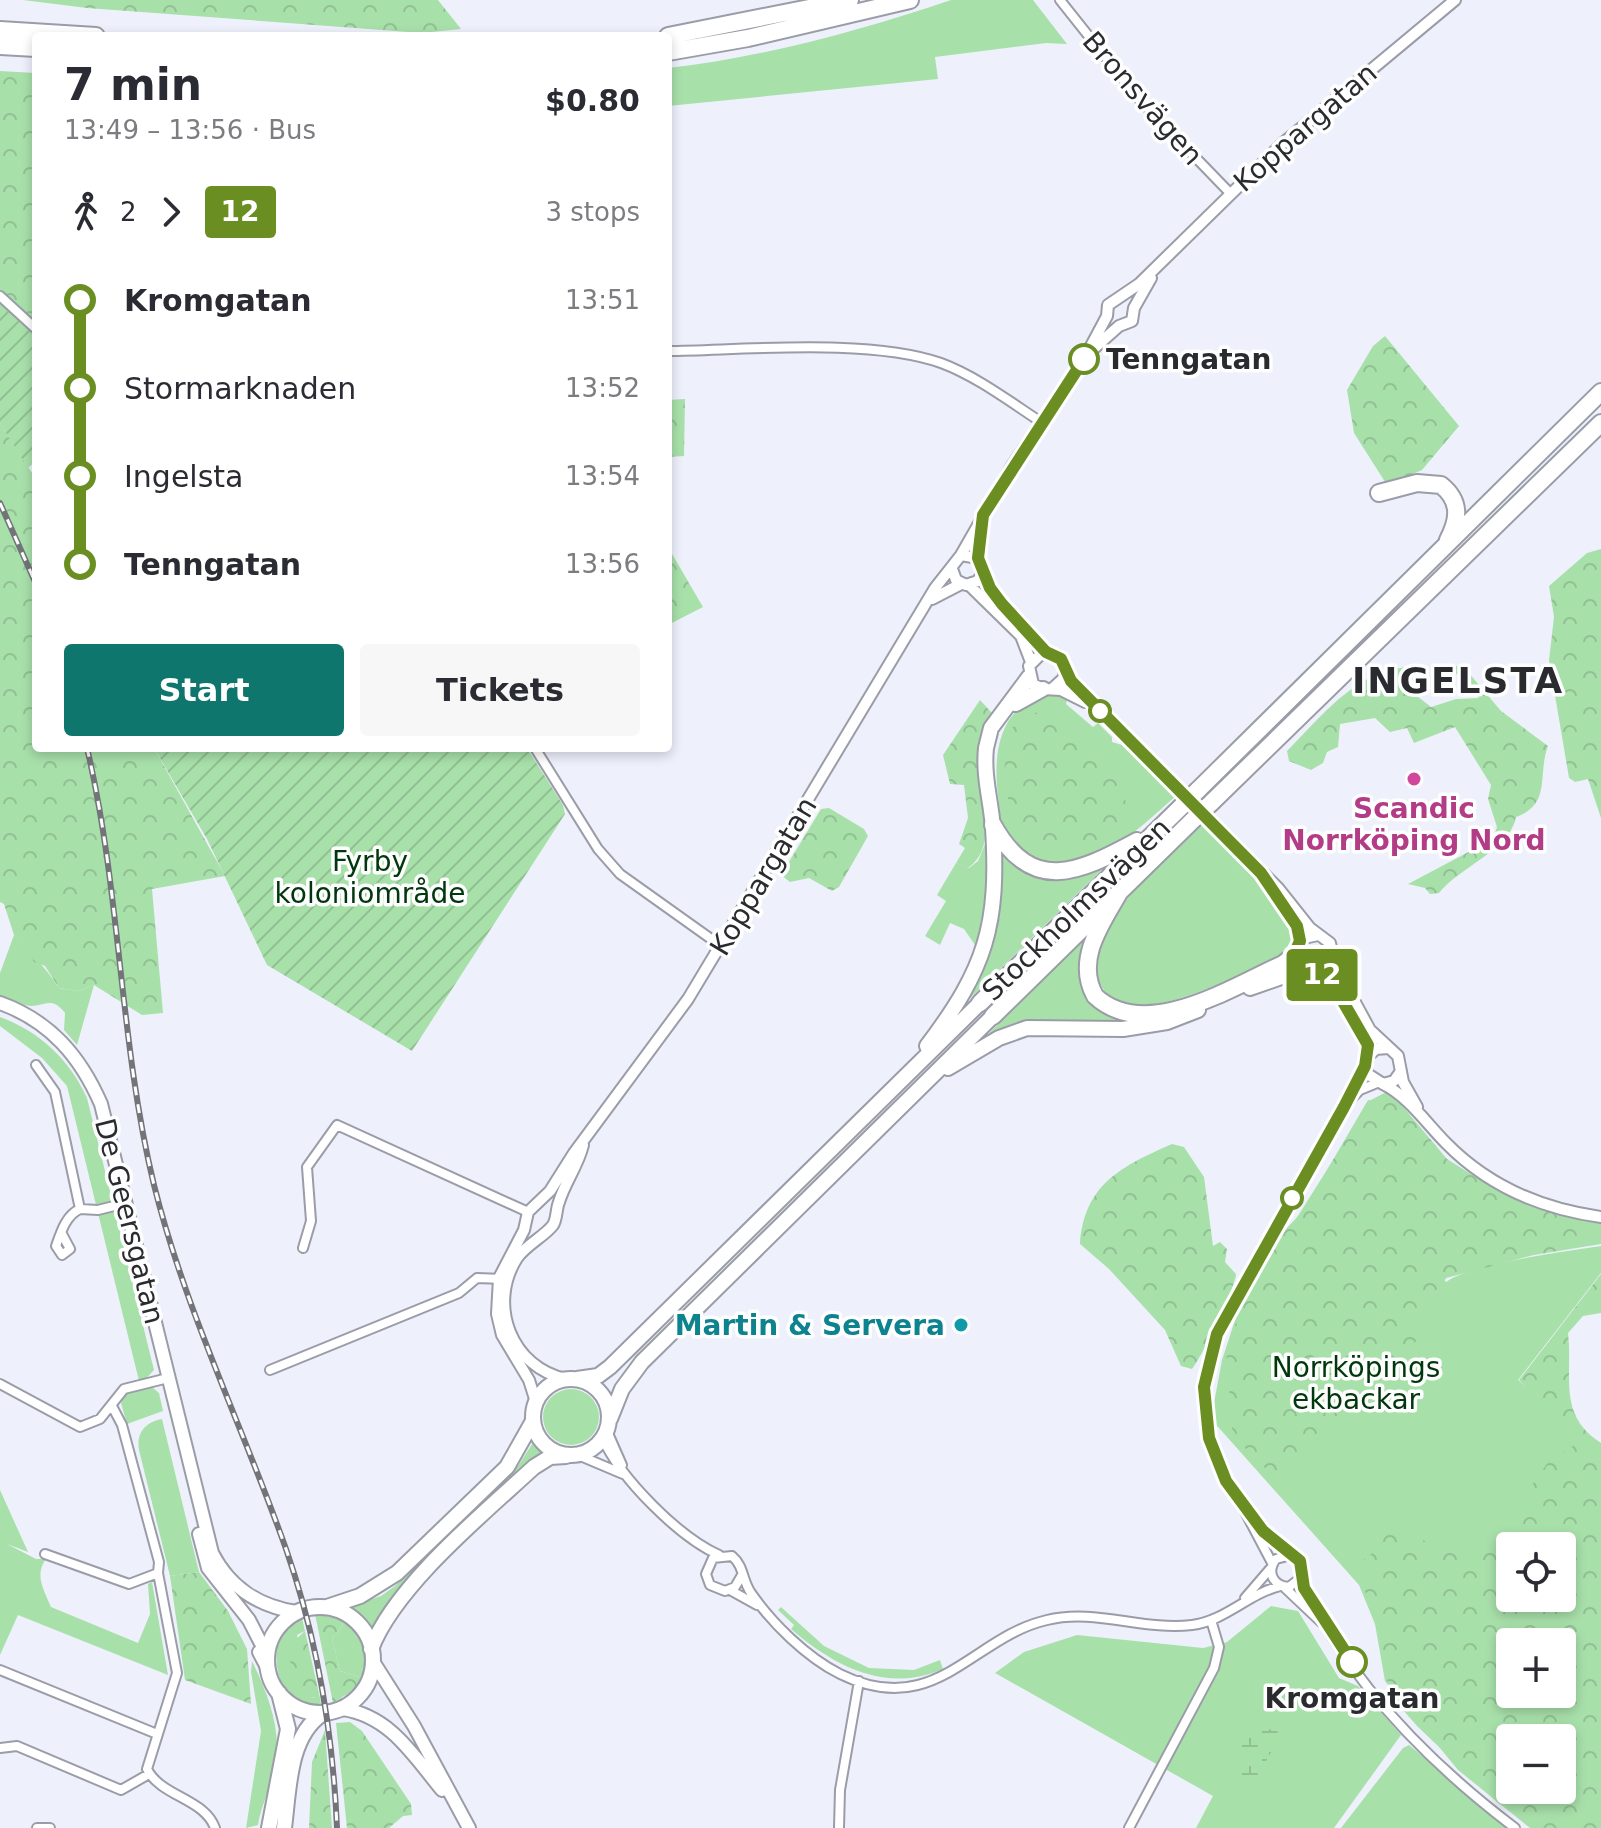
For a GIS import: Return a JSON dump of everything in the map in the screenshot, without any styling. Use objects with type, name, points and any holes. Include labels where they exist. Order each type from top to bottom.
[{"type":"highway","points":[[672,35],[850,0]]},
{"type":"highway","points":[[672,51],[762,36],[910,0]]},
{"type":"highway","points":[[0,30],[32,32]]},
{"type":"highway","points":[[0,46],[32,48]]},
{"type":"highway","name":"Stockholmsvägen","points":[[572,1379],[598,1376],[610,1367],[1601,392]]},
{"type":"highway","name":"Stockholmsvägen","points":[[607,1430],[622,1389],[642,1362],[1601,423]]},
{"type":"highway","points":[[1379,493],[1427,482],[1448,490],[1457,514],[1441,552]]},
{"type":"highway","points":[[895,1087],[976,973],[988,938],[995,899],[993,825],[985,778],[986,748],[991,728],[1006,711],[1030,670]]},
{"type":"highway","points":[[1006,711],[1048,689]]},
{"type":"highway","points":[[993,825],[1014,856],[1027,865],[1054,871],[1079,869],[1095,863],[1156,831]]},
{"type":"highway","points":[[1119,893],[1096,932],[1088,964],[1095,996],[1116,1010],[1136,1015],[1168,1011],[1283,964],[1298,948]]},
{"type":"highway","points":[[927,1081],[1015,1031],[1056,1025],[1123,1029],[1167,1022],[1280,975],[1311,970]]},
{"type":"highway","points":[[277,1689],[294,1707],[322,1714],[343,1709],[366,1687],[389,1611],[424,1573],[542,1460],[572,1456],[593,1449],[607,1430],[607,1404],[598,1390],[572,1379],[551,1384],[536,1402],[533,1421],[507,1467],[397,1573],[360,1596],[327,1607],[296,1612],[275,1634],[269,1664],[282,1707],[286,1771],[284,1828]]},
{"type":"highway","points":[[533,1421],[546,1447],[572,1456]]},
{"type":"highway","points":[[327,1607],[353,1620],[373,1656]]},
{"type":"highway","points":[[269,1828],[286,1771],[302,1733],[322,1714]]},
{"type":"main road","name":"De Geersgatan","points":[[0,1003],[32,1017],[54,1033],[88,1074],[101,1104],[207,1539],[219,1566],[257,1602],[296,1612]]},
{"type":"main road","name":"De Geersgatan","points":[[193,1483],[201,1548],[208,1568],[249,1620],[269,1664]]},
{"type":"main road","points":[[373,1656],[469,1828]]},
{"type":"main road","points":[[343,1709],[365,1714],[388,1727],[454,1804]]},
{"type":"street","name":"Bronsvägen","points":[[1060,0],[1138,98],[1229,192]]},
{"type":"street","name":"Koppargatan","points":[[1122,297],[1161,263],[1229,192],[1455,0]]},
{"type":"street","name":"Koppargatan","points":[[1134,308],[1161,263]]},
{"type":"street","points":[[0,296],[32,325]]},
{"type":"street","points":[[1084,359],[1119,326],[1132,321],[1134,308],[1122,297],[1110,302],[1107,316],[1084,359],[1041,422],[952,569],[1021,636],[1030,670],[1048,689],[1100,711]]},
{"type":"street","points":[[1107,316],[1119,326]]},
{"type":"street","points":[[672,351],[861,350],[918,356],[961,373],[1041,422]]},
{"type":"street","points":[[983,515],[978,558],[1002,604],[1046,652],[1061,659],[1065,673],[1100,711],[1318,935],[1330,943],[1332,960],[1370,1030],[1398,1056],[1406,1088],[1429,1126]]},
{"type":"street","points":[[961,555],[978,558]]},
{"type":"street","name":"Koppargatan","points":[[537,1204],[550,1191],[688,999],[935,588],[952,569]]},
{"type":"street","points":[[930,600],[978,581],[983,572]]},
{"type":"street","points":[[1030,670],[1046,652]]},
{"type":"street","points":[[1048,689],[1061,683],[1065,673]]},
{"type":"street","points":[[537,752],[598,849],[620,874],[721,946]]},
{"type":"street","points":[[1261,873],[1290,913],[1298,948],[1311,970],[1334,986],[1366,1039],[1366,1073],[1400,1095],[1476,1169],[1519,1194],[1566,1210],[1601,1217]]},
{"type":"street","points":[[1298,948],[1318,935]]},
{"type":"street","points":[[1311,970],[1332,960]]},
{"type":"street","points":[[1331,1633],[1272,1578],[1272,1565],[1226,1481],[1209,1438],[1204,1401],[1208,1360],[1229,1309],[1344,1107],[1366,1061],[1376,1049],[1388,1048]]},
{"type":"street","points":[[36,1065],[55,1092],[80,1209]]},
{"type":"street","points":[[1344,1107],[1360,1090],[1394,1081],[1401,1071]]},
{"type":"street","points":[[303,1248],[311,1221],[307,1167],[337,1125],[528,1217],[533,1230],[543,1232]]},
{"type":"street","name":"Koppargatan","points":[[555,1214],[583,1143]]},
{"type":"street","points":[[62,1234],[70,1214],[80,1209],[98,1210],[126,1203]]},
{"type":"street","points":[[536,1402],[529,1380],[505,1343],[498,1324],[503,1279],[528,1217],[537,1204],[547,1204],[555,1214],[552,1227],[519,1256],[503,1279],[509,1325],[519,1352],[534,1368],[572,1379]]},
{"type":"street","points":[[270,1370],[459,1293],[477,1278],[503,1279]]},
{"type":"street","points":[[0,1384],[80,1427],[91,1425],[112,1406],[124,1389],[168,1378]]},
{"type":"street","points":[[112,1406],[126,1442],[159,1562],[158,1573],[177,1673],[146,1764],[149,1774],[206,1814],[215,1828]]},
{"type":"street","points":[[607,1430],[627,1476],[692,1540],[719,1555],[735,1558],[764,1610]]},
{"type":"street","points":[[572,1456],[627,1476]]},
{"type":"street","points":[[1242,1507],[1273,1541],[1303,1566],[1304,1588],[1331,1633],[1394,1717],[1426,1752],[1515,1828]]},
{"type":"street","points":[[692,1540],[707,1567],[710,1585],[719,1590],[730,1590],[764,1610],[819,1661],[859,1681],[890,1686],[938,1679],[1023,1628],[1048,1619],[1083,1616],[1181,1625],[1211,1620],[1282,1586],[1293,1586],[1302,1576]]},
{"type":"street","points":[[45,1554],[129,1584],[158,1573]]},
{"type":"street","points":[[707,1567],[719,1555]]},
{"type":"street","points":[[1239,1605],[1281,1556],[1292,1555]]},
{"type":"street","points":[[730,1590],[742,1575]]},
{"type":"street","points":[[1129,1828],[1214,1668],[1219,1647],[1211,1620]]},
{"type":"street","points":[[0,1670],[157,1734]]},
{"type":"street","points":[[839,1828],[840,1790],[859,1681]]},
{"type":"street","points":[[0,1748],[17,1746],[121,1790],[149,1774]]},
{"type":"street","points":[[37,1828],[50,1828]]},
{"type":"green space","points":[[23,0],[438,0],[461,29],[409,32],[87,8]]},
{"type":"green space","points":[[951,0],[1033,0],[1067,44],[1046,43],[935,57],[938,79],[672,106],[672,67],[811,42]]},
{"type":"green space","points":[[0,71],[32,73],[32,325],[0,296]]},
{"type":"green space","points":[[0,296],[32,325],[32,464],[28,468],[0,423]]},
{"type":"green space","points":[[1385,336],[1459,426],[1422,470],[1387,485],[1354,433],[1347,390],[1373,346]]},
{"type":"green space","points":[[685,399],[684,456],[672,457],[672,400]]},
{"type":"green space","points":[[0,423],[32,473],[32,752],[156,752],[225,876],[152,889],[163,1013],[142,1015],[94,985],[79,991],[59,988],[45,966],[34,962],[14,935],[4,904],[0,902]]},
{"type":"green space","points":[[1601,549],[1601,818],[1588,779],[1575,782],[1569,778],[1549,660],[1554,617],[1549,586],[1587,553]]},
{"type":"green space","points":[[672,554],[703,607],[672,623]]},
{"type":"green space","points":[[1455,665],[1468,672],[1501,711],[1548,746],[1535,804],[1516,817],[1512,829],[1494,849],[1439,893],[1430,894],[1425,888],[1408,884],[1493,839],[1497,827],[1488,799],[1491,785],[1455,727],[1414,743],[1407,728],[1390,732],[1375,718],[1340,724],[1338,747],[1327,752],[1323,763],[1311,770],[1289,761],[1287,751],[1344,694],[1378,674],[1417,667],[1425,676],[1408,682],[1417,696],[1431,707],[1456,699],[1479,698],[1450,667]]},
{"type":"green space","points":[[1055,694],[1067,700],[1066,704],[1093,727],[1098,723],[1112,737],[1112,742],[1132,748],[1178,794],[1115,846],[1086,859],[1063,864],[1030,859],[1010,844],[1002,825],[996,768],[1002,734],[1010,719],[1035,699]]},
{"type":"green space","points":[[980,700],[992,713],[981,733],[977,754],[985,837],[980,854],[968,868],[956,863],[965,848],[959,844],[968,818],[964,785],[950,784],[943,755]]},
{"type":"green space","points":[[1030,712],[1057,715],[1116,781],[1132,815],[1112,839],[1101,846],[1079,851],[1035,846],[1013,820],[1004,782],[1006,744],[1012,728]]},
{"type":"green space","name":"Fyrby koloniområde","points":[[156,752],[530,752],[563,805],[565,814],[412,1051],[267,965],[207,839]]},
{"type":"green space","points":[[829,808],[864,829],[868,836],[839,887],[832,891],[809,878],[790,882],[781,875],[821,809]]},
{"type":"green space","points":[[1204,822],[1269,890],[1280,906],[1294,939],[1284,955],[1274,962],[1199,992],[1156,1004],[1135,1005],[1118,1001],[1104,991],[1097,972],[1098,940],[1135,890]]},
{"type":"green space","points":[[986,842],[990,903],[980,947],[975,945],[964,929],[950,923],[940,945],[925,936],[946,901],[937,895],[956,863],[969,868],[978,861]]},
{"type":"green space","points":[[998,845],[1023,869],[1114,858],[967,1001],[989,958],[997,927],[1000,894]]},
{"type":"green space","points":[[14,935],[59,988],[79,991],[94,985],[77,1045],[64,1030],[65,1013],[60,1007],[50,1003],[31,1006],[0,996],[0,973]]},
{"type":"green space","points":[[1088,936],[1080,976],[1087,995],[1151,1018],[1123,1025],[1037,1022],[980,1042]]},
{"type":"green space","points":[[0,1017],[28,1030],[52,1048],[72,1071],[87,1098],[154,1370],[140,1385],[67,1086],[42,1058],[0,1026]]},
{"type":"green space","name":"Norrköpings ekbackar","points":[[1390,1090],[1402,1109],[1441,1276],[1446,1282],[1458,1275],[1497,1264],[1601,1246],[1601,1273],[1518,1380],[1601,1447],[1601,1828],[1530,1828],[1500,1804],[1576,1804],[1576,1724],[1496,1724],[1496,1801],[1458,1770],[1385,1681],[1375,1624],[1359,1585],[1211,1419],[1222,1360],[1238,1311],[1371,1100]]},
{"type":"green space","points":[[1368,1100],[1399,1102],[1447,1159],[1498,1191],[1601,1224],[1601,1244],[1534,1255],[1446,1278],[1422,1324],[1402,1379],[1331,1427],[1287,1481],[1254,1461],[1232,1429],[1226,1351],[1243,1303],[1284,1231],[1303,1211]]},
{"type":"green space","points":[[1172,1144],[1184,1147],[1204,1177],[1213,1246],[1220,1242],[1227,1249],[1225,1262],[1236,1274],[1217,1322],[1192,1369],[1181,1366],[1165,1330],[1109,1269],[1080,1244],[1089,1206],[1109,1180],[1137,1160]]},
{"type":"green space","points":[[1601,1274],[1601,1313],[1583,1316],[1568,1333],[1573,1407],[1587,1432],[1601,1443],[1601,1828],[1537,1828],[1500,1804],[1576,1804],[1576,1724],[1496,1724],[1496,1801],[1417,1726],[1389,1694],[1380,1626],[1361,1582],[1360,1563],[1376,1550],[1395,1519],[1421,1539],[1448,1553],[1463,1551],[1504,1525],[1551,1458],[1572,1448],[1575,1435],[1519,1380]]},
{"type":"green space","points":[[152,1387],[159,1393],[163,1411],[127,1424],[121,1403],[124,1395]]},
{"type":"green space","points":[[571,1389],[591,1397],[599,1417],[591,1437],[571,1445],[551,1437],[543,1417],[551,1397]]},
{"type":"green space","points":[[162,1419],[199,1572],[170,1576],[139,1450],[143,1429]]},
{"type":"green space","points":[[534,1441],[543,1452],[521,1469],[391,1597],[371,1632],[345,1608],[381,1596],[395,1586],[518,1466]]},
{"type":"green space","points":[[0,1490],[28,1552],[7,1544],[36,1559],[46,1559],[40,1577],[51,1607],[138,1643],[150,1614],[148,1584],[152,1582],[168,1675],[18,1615],[0,1655]]},
{"type":"green space","points":[[199,1572],[228,1611],[247,1649],[251,1704],[185,1680],[170,1576]]},
{"type":"green space","points":[[1271,1606],[1298,1611],[1339,1678],[1358,1686],[1401,1735],[1334,1828],[1196,1828],[1213,1796],[995,1673],[1024,1652],[1077,1635],[1203,1648],[1227,1642]]},
{"type":"green space","points":[[781,1607],[824,1646],[869,1668],[914,1670],[940,1660],[943,1669],[922,1676],[901,1678],[881,1677],[843,1665],[791,1629],[794,1625],[778,1610]]},
{"type":"green space","points":[[315,1614],[341,1619],[343,1626],[332,1638],[340,1671],[363,1678],[355,1689],[333,1703]]},
{"type":"green space","points":[[302,1618],[305,1631],[297,1635],[312,1698],[320,1698],[322,1710],[296,1703],[281,1682],[278,1670],[276,1658],[283,1635]]},
{"type":"green space","points":[[341,1619],[355,1630],[362,1644],[365,1660],[363,1678],[340,1671],[332,1638],[343,1626]]},
{"type":"green space","points":[[305,1631],[320,1698],[302,1693],[293,1679],[290,1660],[293,1642]]},
{"type":"green space","points":[[252,1661],[272,1714],[277,1753],[258,1825],[246,1828],[261,1731]]},
{"type":"green space","points":[[1240,1720],[1282,1733],[1243,1801],[1238,1754]]},
{"type":"green space","points":[[350,1722],[362,1731],[411,1804],[412,1815],[403,1816],[389,1828],[347,1828],[336,1723]]},
{"type":"green space","points":[[325,1730],[332,1828],[309,1828],[312,1762]]},
{"type":"green space","points":[[1409,1745],[1510,1828],[1341,1828],[1403,1748]]},
{"type":"railway","points":[[0,503],[32,575]]},
{"type":"railway","points":[[88,752],[107,857],[142,1131],[154,1185],[182,1277],[297,1583],[322,1687],[332,1757],[337,1828]]},
{"type":"bus line","name":"12","points":[[1084,359],[1054,400],[983,515],[978,558],[990,588],[1002,604],[1046,652],[1061,659],[1071,681],[1154,761],[1261,873],[1297,926],[1300,941],[1296,950],[1298,963],[1304,969],[1327,978],[1366,1039],[1368,1056],[1365,1066],[1217,1334],[1208,1360],[1204,1387],[1209,1438],[1226,1481],[1242,1507],[1263,1531],[1300,1561],[1304,1588],[1352,1662]]},
{"type":"place","name":"Tenngatan","points":[[1084,359]]},
{"type":"place","name":"Scandic Norrköping Nord","points":[[1414,779]]},
{"type":"place","name":"Martin & Servera","points":[[961,1325]]},
{"type":"place","name":"Kromgatan","points":[[1352,1662]]},
{"type":"district","name":"INGELSTA","points":[[1458,680]]}]
